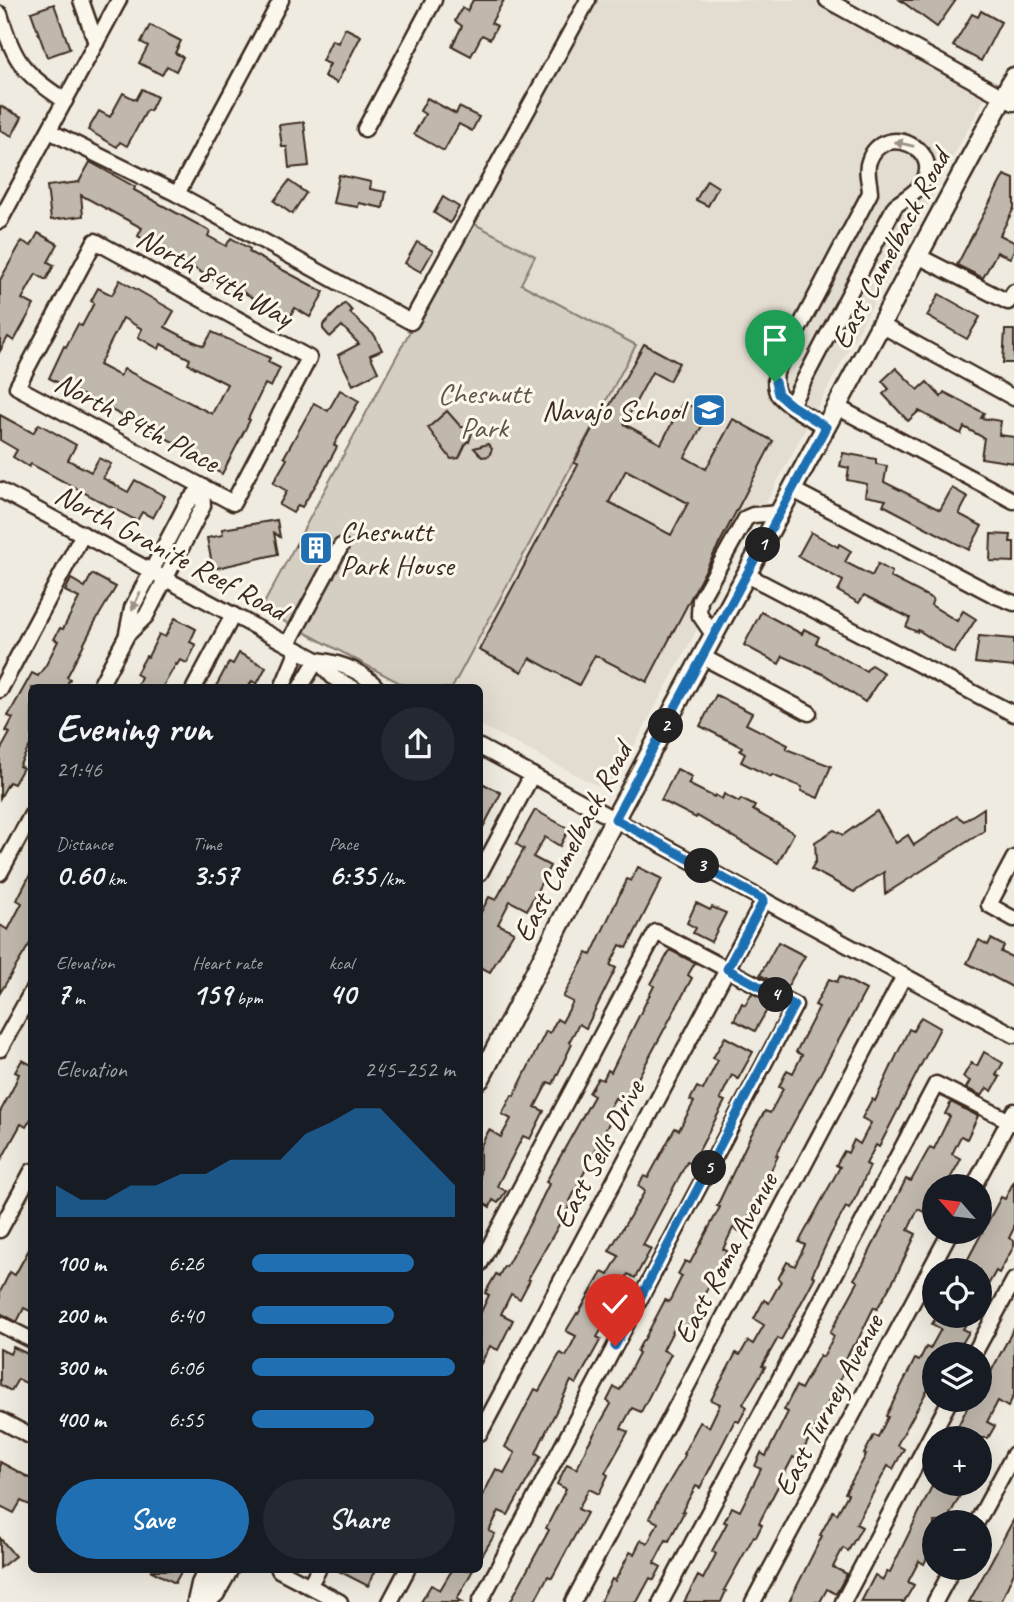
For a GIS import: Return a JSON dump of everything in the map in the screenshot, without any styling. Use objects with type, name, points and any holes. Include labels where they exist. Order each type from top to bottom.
[{"type":"main road","name":"East Camelback Road","points":[[483,1073],[615,819],[918,256],[1009,99],[1014,77]]},
{"type":"main road","points":[[197,1602],[206,1573]]},
{"type":"main road","points":[[205,1602],[215,1593],[226,1573]]},
{"type":"street","points":[[80,0],[96,43]]},
{"type":"street","points":[[0,221],[119,0]]},
{"type":"street","points":[[177,194],[281,0]]},
{"type":"street","points":[[365,129],[434,0]]},
{"type":"street","points":[[49,131],[177,194],[411,321],[588,0]]},
{"type":"street","points":[[827,0],[1009,99]]},
{"type":"street","points":[[0,14],[12,50],[22,66],[33,79],[65,100]]},
{"type":"street","points":[[791,405],[895,206],[923,183],[926,162],[909,144],[902,141],[890,142],[873,153],[867,164],[870,194],[776,372],[778,394],[791,405],[826,427]]},
{"type":"street","name":"North 84th Way","points":[[17,387],[95,241],[309,358],[233,503]]},
{"type":"street","points":[[918,256],[1009,302],[1014,292]]},
{"type":"street","points":[[881,326],[1014,398]]},
{"type":"street","name":"North 84th Place","points":[[17,387],[233,503]]},
{"type":"street","points":[[837,407],[1014,501]]},
{"type":"street","points":[[101,684],[127,635],[146,615],[158,575],[182,529],[187,503],[202,487]]},
{"type":"street","name":"North Granite Reef Road","points":[[0,490],[317,660],[334,678],[345,684]]},
{"type":"street","points":[[793,490],[1014,603]]},
{"type":"street","points":[[714,636],[699,614],[700,600],[746,518],[780,513]]},
{"type":"street","points":[[0,690],[83,534]]},
{"type":"street","points":[[283,684],[293,647],[341,546]]},
{"type":"street","points":[[747,575],[1014,714]]},
{"type":"street","points":[[196,684],[233,615]]},
{"type":"street","points":[[703,657],[810,713]]},
{"type":"street","points":[[302,684],[317,660]]},
{"type":"street","name":"North Granite Reef Road","points":[[317,660],[341,664],[370,679],[374,684]]},
{"type":"street","points":[[483,749],[1014,1035]]},
{"type":"street","points":[[483,867],[532,775]]},
{"type":"street","points":[[0,873],[28,821]]},
{"type":"street","points":[[1014,858],[989,905],[1014,919]]},
{"type":"street","name":"East Sells Drive","points":[[483,1427],[764,900]]},
{"type":"street","points":[[480,1602],[794,1005],[656,932],[483,1258]]},
{"type":"street","name":"East Roma Avenue","points":[[573,1602],[904,976]]},
{"type":"street","points":[[0,1049],[28,998]]},
{"type":"street","points":[[662,1602],[936,1084],[1012,1118],[981,1174]]},
{"type":"street","points":[[0,1230],[28,1178]]},
{"type":"street","name":"East Turney Avenue","points":[[752,1602],[944,1244]]},
{"type":"street","points":[[980,1342],[1014,1280]]},
{"type":"street","points":[[0,1324],[28,1338]]},
{"type":"street","points":[[843,1602],[944,1412]]},
{"type":"street","points":[[0,1420],[28,1435]]},
{"type":"street","points":[[984,1510],[1014,1454]]},
{"type":"street","points":[[285,1573],[340,1602]]},
{"type":"street","points":[[309,1586],[316,1573]]},
{"type":"street","points":[[390,1602],[405,1573]]},
{"type":"street","points":[[935,1602],[947,1580]]},
{"type":"shaded area","name":"Navajo School","points":[[587,0],[814,0],[987,94],[609,792],[483,727],[483,684],[454,684],[636,345],[521,283],[469,221]]},
{"type":"green space","name":"Chesnutt Park","points":[[469,221],[535,256],[521,284],[636,345],[454,684],[402,684],[261,609]]},
{"type":"building","points":[[473,0],[504,0],[491,23],[497,26],[490,39],[482,35],[471,56],[452,46],[462,26],[455,21],[462,8],[467,11]]},
{"type":"building","points":[[900,0],[956,0],[937,27]]},
{"type":"building","points":[[54,4],[70,49],[47,57],[31,12]]},
{"type":"building","points":[[981,11],[1001,22],[981,61],[953,46],[972,14],[978,17]]},
{"type":"building","points":[[150,25],[181,41],[175,53],[183,57],[176,71],[167,66],[162,75],[139,63],[148,46],[141,42]]},
{"type":"building","points":[[345,28],[361,36],[337,83],[324,76],[330,64],[322,61],[332,40],[338,43]]},
{"type":"building","points":[[142,89],[157,97],[127,146],[120,142],[117,147],[88,130],[99,111],[110,117],[123,93],[136,100]]},
{"type":"building","points":[[427,98],[456,114],[459,107],[479,117],[472,131],[459,124],[444,151],[414,134],[425,114],[420,111]]},
{"type":"building","points":[[0,106],[22,117],[12,136],[0,130]]},
{"type":"building","points":[[304,122],[309,166],[289,168],[287,147],[282,147],[279,125]]},
{"type":"building","points":[[90,162],[135,187],[134,190],[210,231],[208,236],[226,246],[231,238],[250,249],[249,252],[324,292],[310,317],[295,308],[289,319],[231,285],[229,287],[213,279],[138,236],[142,228],[81,195],[83,216],[51,220],[47,186],[79,182]]},
{"type":"building","points":[[339,175],[371,182],[370,189],[386,192],[383,208],[359,203],[358,207],[333,203]]},
{"type":"building","points":[[1004,175],[1014,179],[1014,208],[1000,235],[1014,242],[1014,250],[1010,258],[997,252],[983,278],[957,265]]},
{"type":"building","points":[[707,180],[718,187],[708,206],[696,200]]},
{"type":"building","points":[[289,181],[306,193],[292,214],[274,201]]},
{"type":"building","points":[[443,197],[459,207],[450,223],[434,213]]},
{"type":"building","points":[[38,233],[58,244],[48,262],[54,265],[46,280],[36,274],[22,299],[34,305],[14,341],[8,337],[0,351],[0,280],[22,241],[31,246]]},
{"type":"building","points":[[417,242],[433,251],[421,272],[405,263]]},
{"type":"building","points":[[120,280],[174,311],[165,327],[204,346],[212,332],[270,358],[268,362],[280,368],[271,387],[265,384],[222,474],[187,456],[189,450],[49,378],[64,346],[66,347],[78,324],[82,326],[94,303],[91,301],[98,288],[112,295]],"holes":[[[123,318],[142,329],[138,337],[159,349],[161,344],[190,359],[188,364],[227,384],[212,414],[124,369],[120,376],[99,365]]]},
{"type":"building","points":[[939,294],[980,317],[967,339],[927,316]]},
{"type":"building","points":[[345,303],[352,311],[350,313],[375,336],[382,350],[370,355],[378,372],[353,385],[338,355],[359,344],[342,326],[330,337],[323,329],[323,325]]},
{"type":"building","points":[[1005,330],[1014,330],[1014,363],[1003,363]]},
{"type":"building","points":[[644,344],[679,363],[669,381],[652,372],[624,424],[661,444],[683,402],[708,415],[685,457],[706,469],[733,419],[773,441],[647,682],[595,655],[579,685],[530,658],[522,672],[479,650],[578,465],[574,463],[601,412],[605,414]],"holes":[[[626,470],[688,503],[671,535],[609,502]]]},
{"type":"building","points":[[896,368],[918,390],[927,382],[941,397],[944,392],[984,413],[981,418],[1001,421],[999,435],[1014,437],[1014,463],[981,458],[984,438],[964,427],[961,434],[919,411],[908,421],[883,394],[889,389],[882,381]]},
{"type":"building","points":[[340,390],[359,401],[334,445],[337,447],[320,478],[302,507],[298,505],[293,513],[279,505],[287,491],[273,483],[314,403],[328,411]]},
{"type":"building","points":[[447,411],[461,427],[474,427],[459,458],[451,459],[428,428]]},
{"type":"building","points":[[0,415],[33,433],[39,424],[76,445],[68,460],[91,472],[99,458],[111,464],[103,478],[128,492],[135,480],[165,496],[153,518],[142,512],[137,521],[13,457],[17,450],[0,440]]},
{"type":"building","points":[[488,444],[492,449],[489,456],[482,457],[474,448]]},
{"type":"building","points":[[843,453],[876,459],[876,464],[887,466],[884,482],[940,510],[952,488],[968,497],[959,514],[982,526],[969,550],[883,505],[886,500],[865,496],[867,484],[847,480],[849,468],[840,466]]},
{"type":"building","points":[[277,520],[280,537],[274,533],[278,554],[213,569],[207,538],[223,535],[222,529]]},
{"type":"building","points":[[811,532],[851,551],[845,562],[872,576],[878,564],[892,572],[890,577],[933,599],[931,605],[957,621],[963,611],[976,619],[954,653],[918,630],[917,632],[906,627],[910,618],[864,595],[859,603],[838,591],[843,581],[798,556]]},
{"type":"building","name":"Chesnutt Park House","points":[[311,534],[331,545],[324,557],[317,552],[312,561],[300,554],[302,549],[296,546],[302,535],[309,538]]},
{"type":"building","points":[[991,534],[1011,535],[1010,542],[1014,542],[1014,562],[990,561]]},
{"type":"building","points":[[92,574],[116,587],[67,677],[70,679],[67,684],[28,684],[28,749],[19,766],[23,768],[14,784],[9,782],[0,798],[0,751],[10,733],[6,731],[13,718],[8,716],[32,673],[38,676],[46,665],[58,641],[54,639],[60,628],[63,629],[79,598],[65,591],[71,579],[85,587]]},
{"type":"building","points":[[761,612],[802,634],[804,629],[819,637],[816,643],[866,671],[871,665],[884,673],[865,702],[825,675],[783,656],[779,664],[744,645]]},
{"type":"building","points":[[175,618],[196,629],[190,642],[196,645],[187,663],[180,660],[164,684],[138,684],[141,677],[136,674],[146,656],[148,657],[159,634],[165,637]]},
{"type":"building","points":[[979,636],[1014,639],[1014,667],[975,663]]},
{"type":"building","points":[[239,653],[266,667],[257,684],[252,681],[250,684],[217,684],[229,662],[233,664]]},
{"type":"building","points":[[716,695],[752,713],[746,724],[788,745],[786,749],[831,766],[818,798],[801,791],[802,787],[772,775],[771,777],[741,762],[745,754],[740,751],[742,747],[700,726]]},
{"type":"building","points":[[677,769],[692,777],[688,784],[714,797],[715,795],[722,799],[724,794],[739,802],[741,799],[755,806],[753,810],[794,833],[778,863],[697,816],[696,818],[661,800]]},
{"type":"building","points":[[483,784],[501,793],[483,827]]},
{"type":"building","points":[[984,808],[984,831],[885,894],[884,872],[854,892],[811,869],[816,861],[815,842],[834,830],[843,835],[877,811],[896,843],[908,835],[914,845],[957,816],[964,821]]},
{"type":"building","points":[[535,810],[569,829],[560,846],[545,837],[533,857],[550,866],[527,910],[510,901],[498,924],[514,932],[490,972],[483,968],[483,908],[489,897],[496,900],[524,849],[516,844]]},
{"type":"building","points":[[638,867],[662,879],[627,948],[620,945],[610,965],[616,968],[586,1028],[579,1024],[553,1084],[548,1082],[535,1107],[544,1111],[530,1139],[523,1136],[497,1186],[506,1191],[498,1203],[493,1200],[490,1207],[483,1203],[483,1141],[489,1130],[501,1137],[511,1119],[502,1114],[512,1095],[514,1096],[546,1031],[550,1033],[557,1019],[562,1022],[573,1002],[563,997],[587,953],[591,955],[627,879],[631,881]]},
{"type":"building","points":[[28,879],[28,947],[0,993],[0,925],[8,930],[22,903],[17,900]]},
{"type":"building","points":[[696,903],[710,910],[712,907],[726,913],[711,942],[693,933],[696,928],[687,923]]},
{"type":"building","points":[[991,939],[1004,946],[1001,952],[1014,958],[1014,988],[967,963],[979,940],[988,945]]},
{"type":"building","points":[[778,942],[805,956],[786,989],[760,975]]},
{"type":"building","points":[[670,950],[695,963],[688,975],[692,978],[624,1104],[615,1098],[604,1118],[610,1121],[603,1135],[607,1137],[599,1151],[596,1149],[570,1201],[572,1202],[528,1279],[530,1280],[520,1299],[511,1294],[501,1314],[513,1320],[498,1350],[490,1346],[483,1359],[483,1308],[489,1295],[485,1293],[496,1274],[499,1276],[504,1266],[506,1267],[532,1219],[549,1184],[546,1182],[594,1096],[589,1093],[598,1078],[603,1080],[608,1070],[611,1072],[654,986],[651,984]]},
{"type":"building","points":[[840,976],[866,990],[776,1155],[778,1156],[741,1232],[733,1228],[723,1249],[727,1251],[684,1334],[674,1329],[663,1350],[671,1354],[641,1412],[632,1408],[621,1428],[628,1432],[605,1473],[608,1475],[599,1494],[589,1489],[578,1509],[587,1513],[552,1578],[548,1576],[534,1602],[510,1602],[549,1530],[546,1528],[566,1489],[557,1484],[567,1464],[577,1469],[611,1404],[607,1401],[614,1387],[620,1390],[639,1353],[637,1351],[665,1300],[669,1302],[682,1276],[678,1274],[685,1261],[690,1263],[720,1207],[717,1206],[751,1135],[765,1111],[770,1113],[783,1089],[779,1087],[787,1070],[793,1073],[802,1055],[796,1052],[819,1007],[815,1005],[829,979],[837,982]]},
{"type":"building","points":[[752,993],[771,1003],[755,1031],[734,1020],[742,1003],[745,1005]]},
{"type":"building","points":[[921,1017],[940,1028],[879,1147],[876,1145],[866,1164],[870,1166],[857,1195],[849,1209],[846,1207],[831,1234],[812,1275],[815,1277],[781,1340],[778,1338],[762,1366],[765,1367],[743,1404],[747,1407],[739,1422],[735,1420],[700,1488],[696,1486],[669,1541],[666,1540],[654,1563],[661,1567],[654,1580],[650,1578],[637,1602],[600,1602],[630,1552],[634,1554],[641,1540],[648,1543],[658,1523],[649,1518],[685,1455],[683,1454],[700,1422],[709,1427],[720,1404],[711,1400],[736,1353],[740,1355],[748,1341],[753,1344],[764,1325],[754,1319],[764,1300],[769,1303],[781,1281],[778,1279],[787,1262],[795,1266],[805,1245],[799,1242],[840,1167],[836,1165],[844,1151],[848,1153],[854,1140],[860,1144],[871,1123],[862,1118],[872,1099],[875,1101],[909,1029],[913,1031]]},
{"type":"building","points":[[725,1037],[753,1052],[738,1079],[732,1075],[720,1099],[725,1101],[692,1164],[687,1162],[643,1245],[651,1249],[635,1278],[628,1274],[615,1296],[620,1299],[597,1337],[601,1339],[576,1384],[571,1381],[536,1453],[541,1456],[508,1515],[499,1511],[489,1531],[495,1534],[483,1554],[483,1495],[496,1469],[504,1473],[515,1453],[505,1447],[535,1389],[539,1391],[560,1353],[566,1356],[576,1336],[566,1331],[602,1272],[608,1275],[619,1256],[609,1251],[645,1191],[638,1186],[644,1176],[648,1178],[675,1128],[679,1130],[694,1102],[690,1100],[697,1087],[703,1090],[718,1060],[713,1058]]},
{"type":"building","points":[[984,1052],[1003,1063],[996,1075],[1000,1077],[992,1091],[987,1088],[982,1096],[966,1088],[970,1081],[963,1077],[971,1063],[977,1066]]},
{"type":"building","points":[[22,1060],[28,1063],[28,1124],[26,1127],[21,1124],[0,1162],[0,1112],[19,1074],[15,1072]]},
{"type":"building","points":[[951,1102],[978,1116],[967,1139],[961,1136],[952,1154],[961,1159],[953,1174],[922,1174],[922,1211],[918,1209],[908,1230],[916,1234],[896,1276],[877,1309],[874,1307],[855,1346],[853,1345],[843,1365],[846,1367],[840,1380],[798,1460],[793,1457],[759,1523],[762,1525],[756,1537],[754,1536],[724,1590],[726,1591],[721,1602],[684,1602],[698,1576],[703,1579],[716,1554],[712,1551],[732,1507],[740,1511],[761,1469],[755,1466],[761,1453],[766,1456],[788,1412],[784,1410],[796,1386],[801,1389],[820,1355],[823,1357],[834,1336],[830,1333],[858,1282],[854,1279],[906,1179],[911,1181],[930,1147],[934,1149],[950,1116],[945,1114]]},
{"type":"building","points":[[1014,1181],[1014,1228],[1009,1238],[1014,1241],[1014,1246],[999,1273],[996,1271],[992,1278],[992,1258],[968,1258],[976,1244],[992,1244],[992,1214],[1001,1197],[1005,1199]]},
{"type":"building","points":[[28,1251],[28,1310],[24,1308],[17,1322],[0,1313],[0,1292],[10,1272],[15,1275]]},
{"type":"building","points":[[964,1328],[969,1332],[963,1342],[934,1342],[941,1329]]},
{"type":"building","points":[[1014,1328],[1014,1395],[1008,1407],[998,1401],[987,1422],[995,1426],[992,1431],[992,1426],[958,1426],[965,1412],[992,1412],[992,1370]]},
{"type":"building","points":[[13,1347],[28,1354],[28,1384],[18,1379],[11,1391],[0,1385],[0,1349],[10,1354]]},
{"type":"building","points":[[922,1355],[922,1400],[897,1445],[904,1449],[893,1469],[888,1466],[856,1524],[862,1527],[848,1551],[843,1548],[833,1567],[847,1574],[836,1594],[827,1589],[820,1602],[789,1602],[822,1536],[820,1535],[833,1511],[837,1514],[848,1494],[845,1493],[866,1455],[864,1454],[874,1435],[878,1437],[915,1359],[919,1361]]},
{"type":"building","points":[[0,1462],[28,1477],[28,1504],[21,1501],[14,1513],[0,1506]]},
{"type":"building","points":[[927,1496],[960,1496],[952,1510],[922,1510],[922,1563],[919,1561],[908,1582],[914,1585],[904,1602],[861,1602],[875,1575],[883,1580],[887,1571],[890,1572]]},
{"type":"building","points":[[1014,1519],[1014,1572],[1001,1602],[969,1602],[981,1580],[992,1580],[992,1560]]},
{"type":"building","points":[[0,1538],[15,1556],[0,1568]]},
{"type":"building","points":[[156,1573],[180,1573],[175,1583]]},
{"type":"building","points":[[343,1573],[374,1573],[368,1586]]},
{"type":"building","points":[[450,1573],[471,1573],[457,1599],[462,1602],[421,1602],[431,1585],[440,1590]]},
{"type":"place","name":"Navajo School","points":[[709,410]]},
{"type":"place","name":"Chesnutt Park House","points":[[316,548]]},
{"type":"route","points":[[615,1346],[794,1005],[727,969],[764,900],[615,819],[826,427],[778,394],[775,382]]}]
